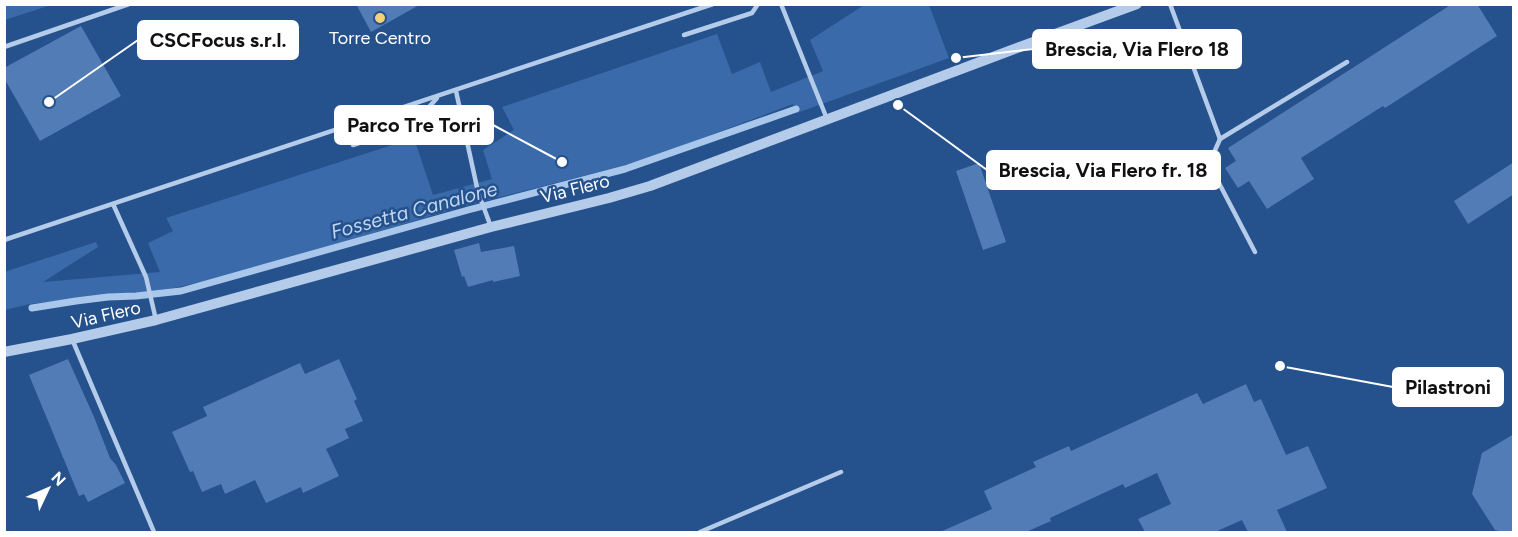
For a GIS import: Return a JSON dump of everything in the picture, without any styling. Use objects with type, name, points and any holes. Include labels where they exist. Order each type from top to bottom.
[{"type":"street","name":"Via Flero","points":[[4,352],[156,320],[491,227],[650,186],[826,115],[1137,4]]},
{"type":"lane","points":[[4,47],[129,4]]},
{"type":"lane","points":[[4,240],[713,4]]},
{"type":"lane","points":[[684,35],[752,13],[758,4]]},
{"type":"lane","points":[[781,4],[826,115]]},
{"type":"lane","points":[[1170,4],[1221,139]]},
{"type":"lane","points":[[1254,252],[1209,164],[1221,139],[1347,62]]},
{"type":"lane","points":[[456,91],[478,192],[491,227]]},
{"type":"lane","points":[[353,145],[414,124],[438,97]]},
{"type":"lane","points":[[113,204],[146,277],[156,320]]},
{"type":"lane","points":[[72,339],[154,532]]},
{"type":"lane","points":[[700,532],[841,472]]},
{"type":"shaded area","points":[[5,4],[51,4],[51,5],[5,20]]},
{"type":"shaded area","points":[[864,5],[929,5],[949,58],[797,113],[793,104],[652,157],[465,206],[220,278],[169,289],[30,304],[5,310],[4,272],[96,242],[98,247],[43,282],[160,272],[148,243],[173,231],[166,218],[414,138],[433,195],[492,179],[483,150],[514,130],[502,107],[717,34],[732,74],[760,62],[771,92],[823,71],[810,40]]},
{"type":"building","name":"Torre Centro","points":[[356,4],[421,4],[371,32]]},
{"type":"building","points":[[1452,4],[1477,4],[1497,36],[1385,108],[1383,106],[1301,158],[1314,179],[1267,209],[1249,181],[1238,188],[1225,168],[1236,161],[1228,148]]},
{"type":"building","points":[[81,26],[121,96],[40,141],[4,78],[4,68]]},
{"type":"building","points":[[1514,162],[1514,194],[1468,224],[1454,201]]},
{"type":"building","points":[[979,163],[1006,242],[983,250],[956,171]]},
{"type":"building","points":[[479,243],[481,252],[514,246],[520,276],[468,287],[464,276],[462,277],[454,250]]},
{"type":"building","points":[[68,359],[110,458],[125,483],[88,502],[84,494],[79,496],[29,375]]},
{"type":"building","points":[[339,359],[357,399],[354,401],[363,421],[345,429],[349,438],[326,449],[339,476],[303,493],[301,487],[266,503],[255,480],[225,494],[221,484],[202,492],[172,432],[207,416],[203,407],[300,363],[305,374]]},
{"type":"building","points":[[1246,384],[1254,402],[1261,399],[1286,455],[1308,446],[1327,488],[1277,510],[1287,532],[1248,532],[1242,520],[1215,532],[1145,532],[1138,519],[1171,504],[1157,473],[1125,488],[1123,484],[1050,518],[1051,521],[1026,532],[940,532],[992,509],[984,491],[1036,467],[1033,462],[1069,446],[1071,451],[1197,393],[1203,404]]},
{"type":"building","points":[[1514,434],[1514,532],[1503,532],[1495,530],[1472,494],[1482,453]]},
{"type":"waterway","name":"Fossetta Canalone","points":[[32,308],[108,297],[181,291],[468,210],[625,169],[796,109]]},
{"type":"place","name":"Torre Centro","points":[[380,18]]},
{"type":"place","name":"Brescia, Via Flero 18","points":[[956,58]]},
{"type":"place","name":"CSCFocus s.r.l.","points":[[49,102]]},
{"type":"place","name":"Brescia, Via Flero fr. 18","points":[[898,105]]},
{"type":"place","name":"Parco Tre Torri","points":[[562,162]]},
{"type":"place","name":"Pilastroni","points":[[1280,366]]}]
